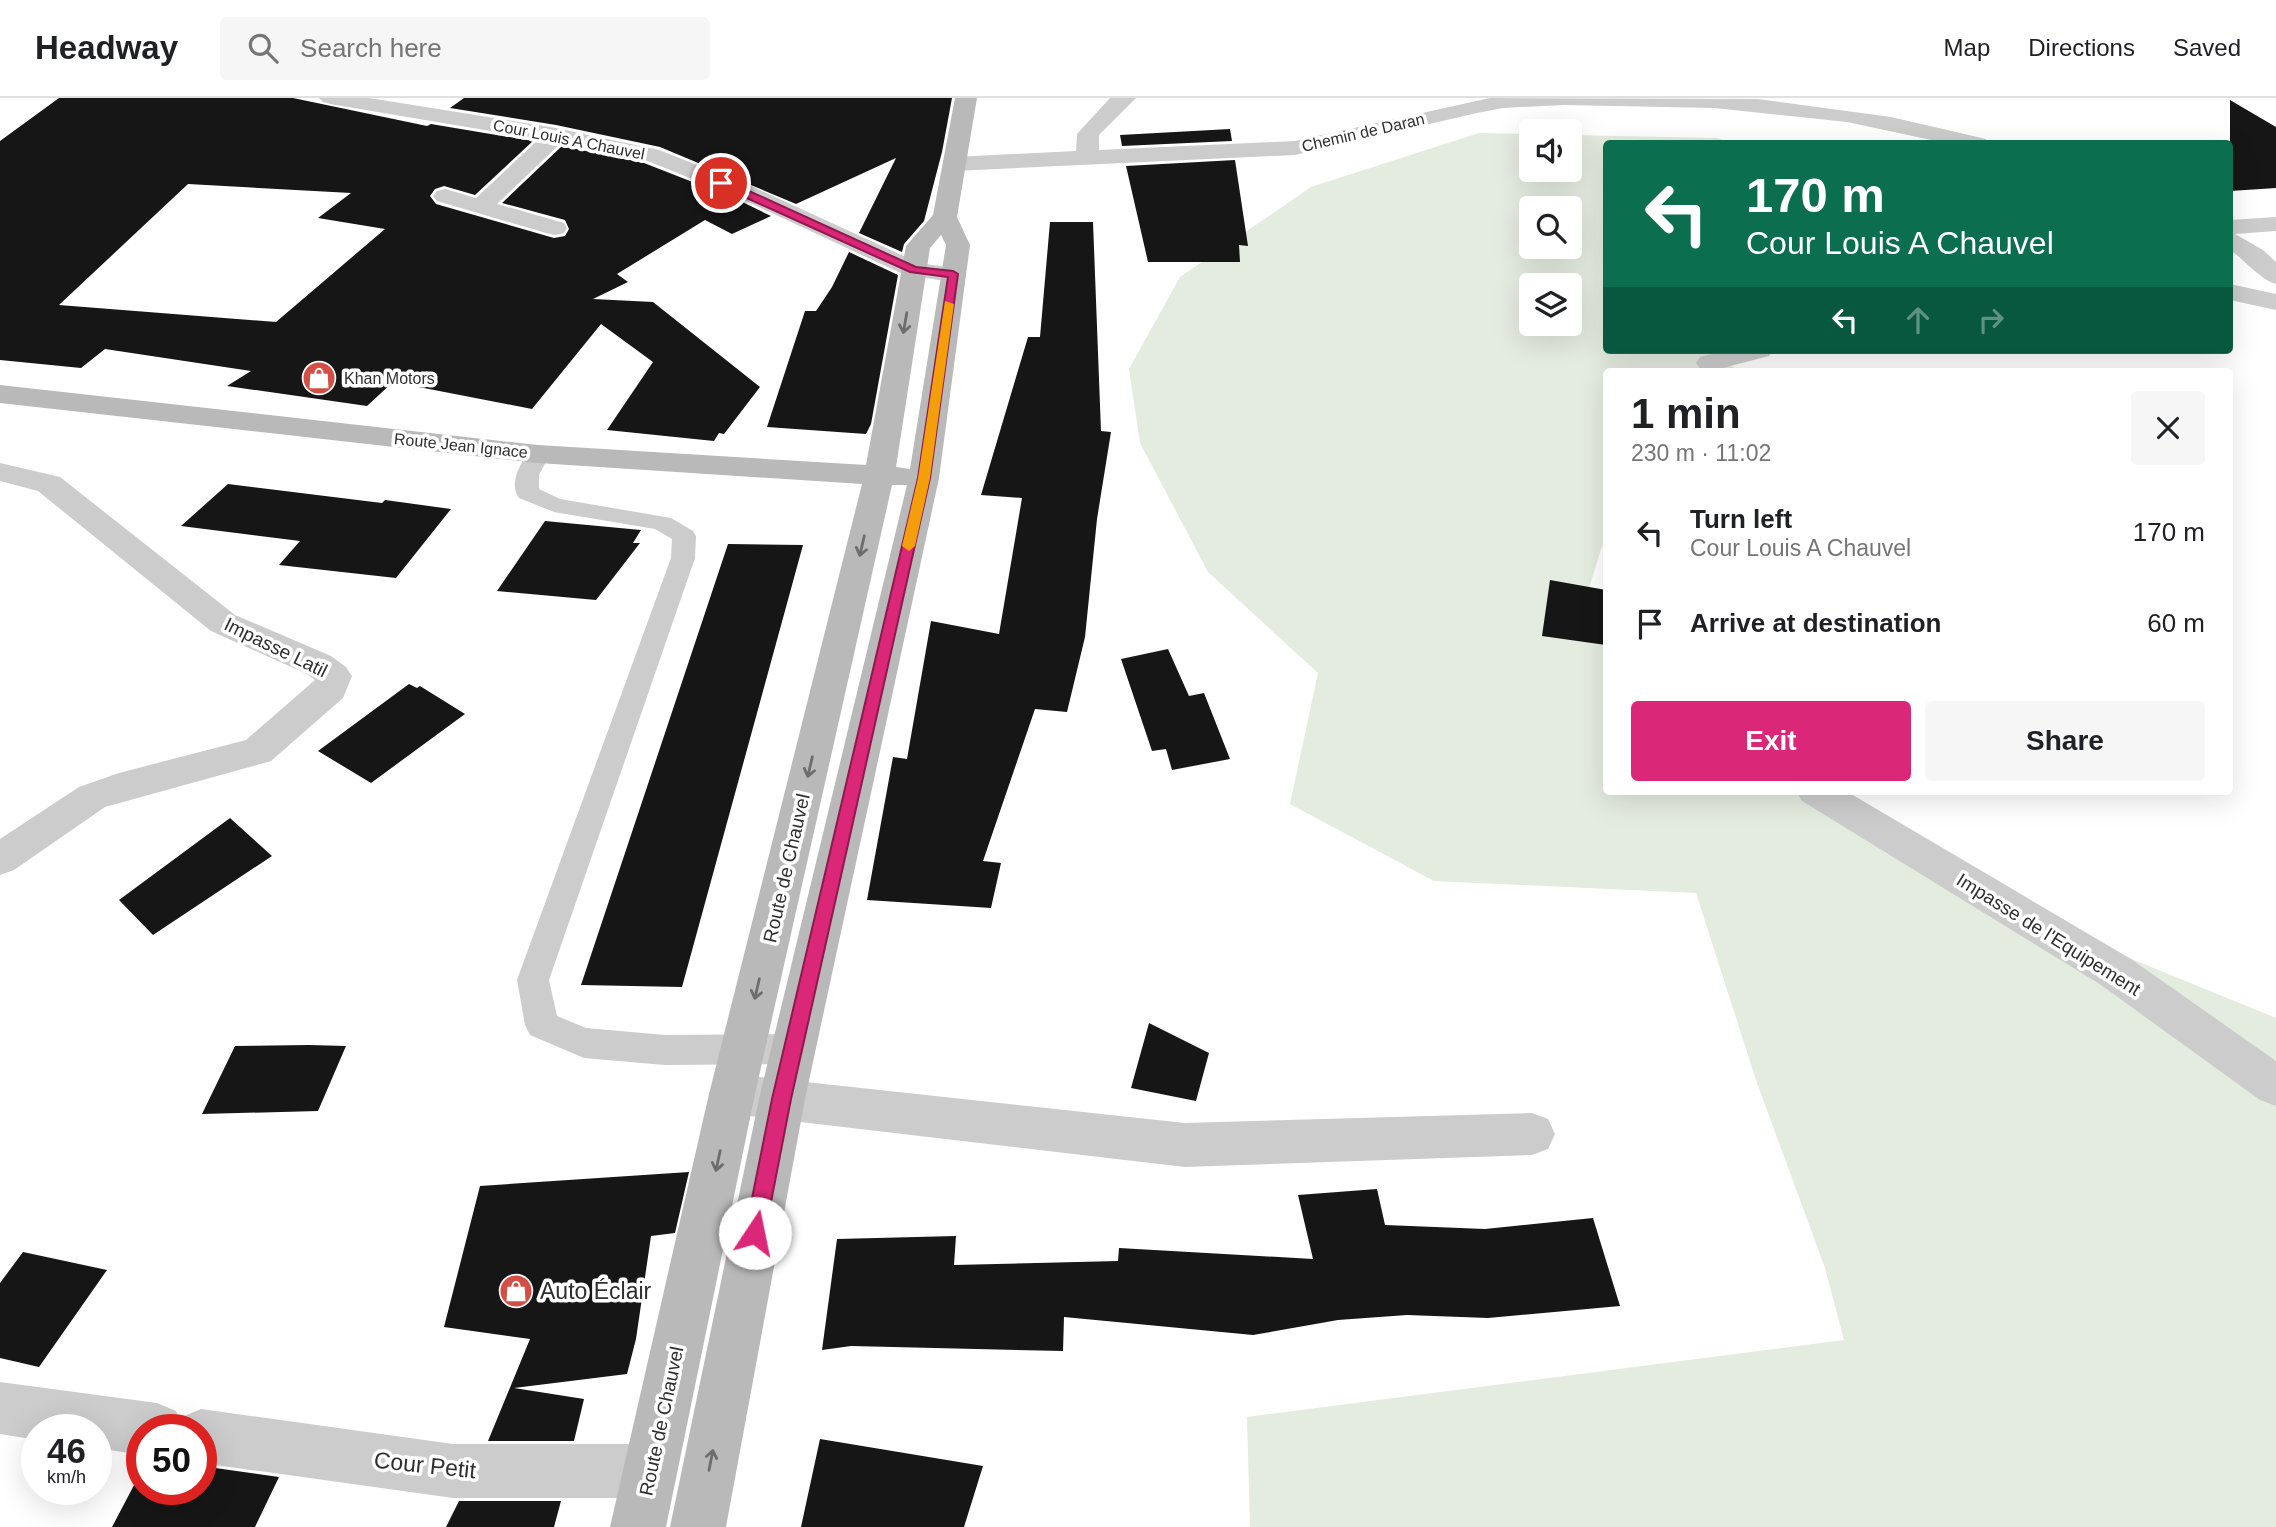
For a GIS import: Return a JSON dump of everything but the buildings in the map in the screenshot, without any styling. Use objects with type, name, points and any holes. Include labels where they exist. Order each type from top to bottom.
[{"type":"main road","points":[[698,1527],[782,1099],[924,478],[958,245],[945,217],[966,98]]},
{"type":"main road","name":"Route de Chauvel","points":[[638,1527],[737,1072],[879,476],[918,246],[945,217]]},
{"type":"main road","name":"Route Jean Ignace","points":[[0,394],[538,454],[924,478]]},
{"type":"street","name":"Cour Louis A Chauvel","points":[[330,98],[556,135],[651,155],[745,192],[914,270],[953,274]]},
{"type":"street","points":[[1087,159],[1088,134],[1125,98]]},
{"type":"street","name":"Chemin de Daran","points":[[954,164],[1295,148],[1345,139],[1457,110],[1544,99],[1651,99],[1770,106],[1864,118],[1960,140]]},
{"type":"street","points":[[481,206],[556,135]]},
{"type":"street","points":[[445,196],[555,228]]},
{"type":"street","points":[[2233,227],[2276,225]]},
{"type":"street","points":[[2233,242],[2254,255],[2276,276]]},
{"type":"street","points":[[2233,293],[2276,302]]},
{"type":"street","points":[[1710,363],[1744,354]]},
{"type":"street","name":"Impasse Latil","points":[[0,472],[49,484],[223,623],[319,665],[334,676],[330,689],[258,751],[119,787],[92,797],[0,859]]},
{"type":"street","name":"Impasse de l'Equipement","points":[[1822,795],[2116,972],[2276,1086]]},
{"type":"street","points":[[737,1072],[782,1099],[1185,1145],[1532,1134]]},
{"type":"street","points":[[0,1408],[126,1426]]},
{"type":"street","name":"Cour Petit","points":[[217,1438],[453,1471],[650,1472]]},
{"type":"lane","points":[[538,454],[527,475],[527,493],[554,505],[662,523],[684,536],[683,558],[533,980],[542,1025],[584,1043],[665,1050],[737,1072],[793,1049]]},
{"type":"shaded area","points":[[1479,133],[1519,134],[1519,182],[1582,182],[1582,135],[1722,140],[1603,140],[1603,354],[1714,354],[1735,368],[1603,368],[1603,543],[1586,598],[1603,612],[1603,795],[1847,795],[1985,899],[2276,1018],[2276,1527],[1250,1527],[1247,1417],[1844,1340],[1825,1268],[1756,1080],[1696,893],[1434,881],[1290,804],[1318,673],[1208,572],[1140,443],[1129,369],[1180,277],[1311,187]]},
{"type":"slow traffic","points":[[909,546],[924,478],[949,304]]},
{"type":"place","name":"Khan Motors","points":[[319,378]]},
{"type":"place","name":"Auto Éclair","points":[[516,1291]]},
{"type":"route","points":[[721,183],[914,270],[953,274],[924,478],[782,1099],[755,1233]]}]
